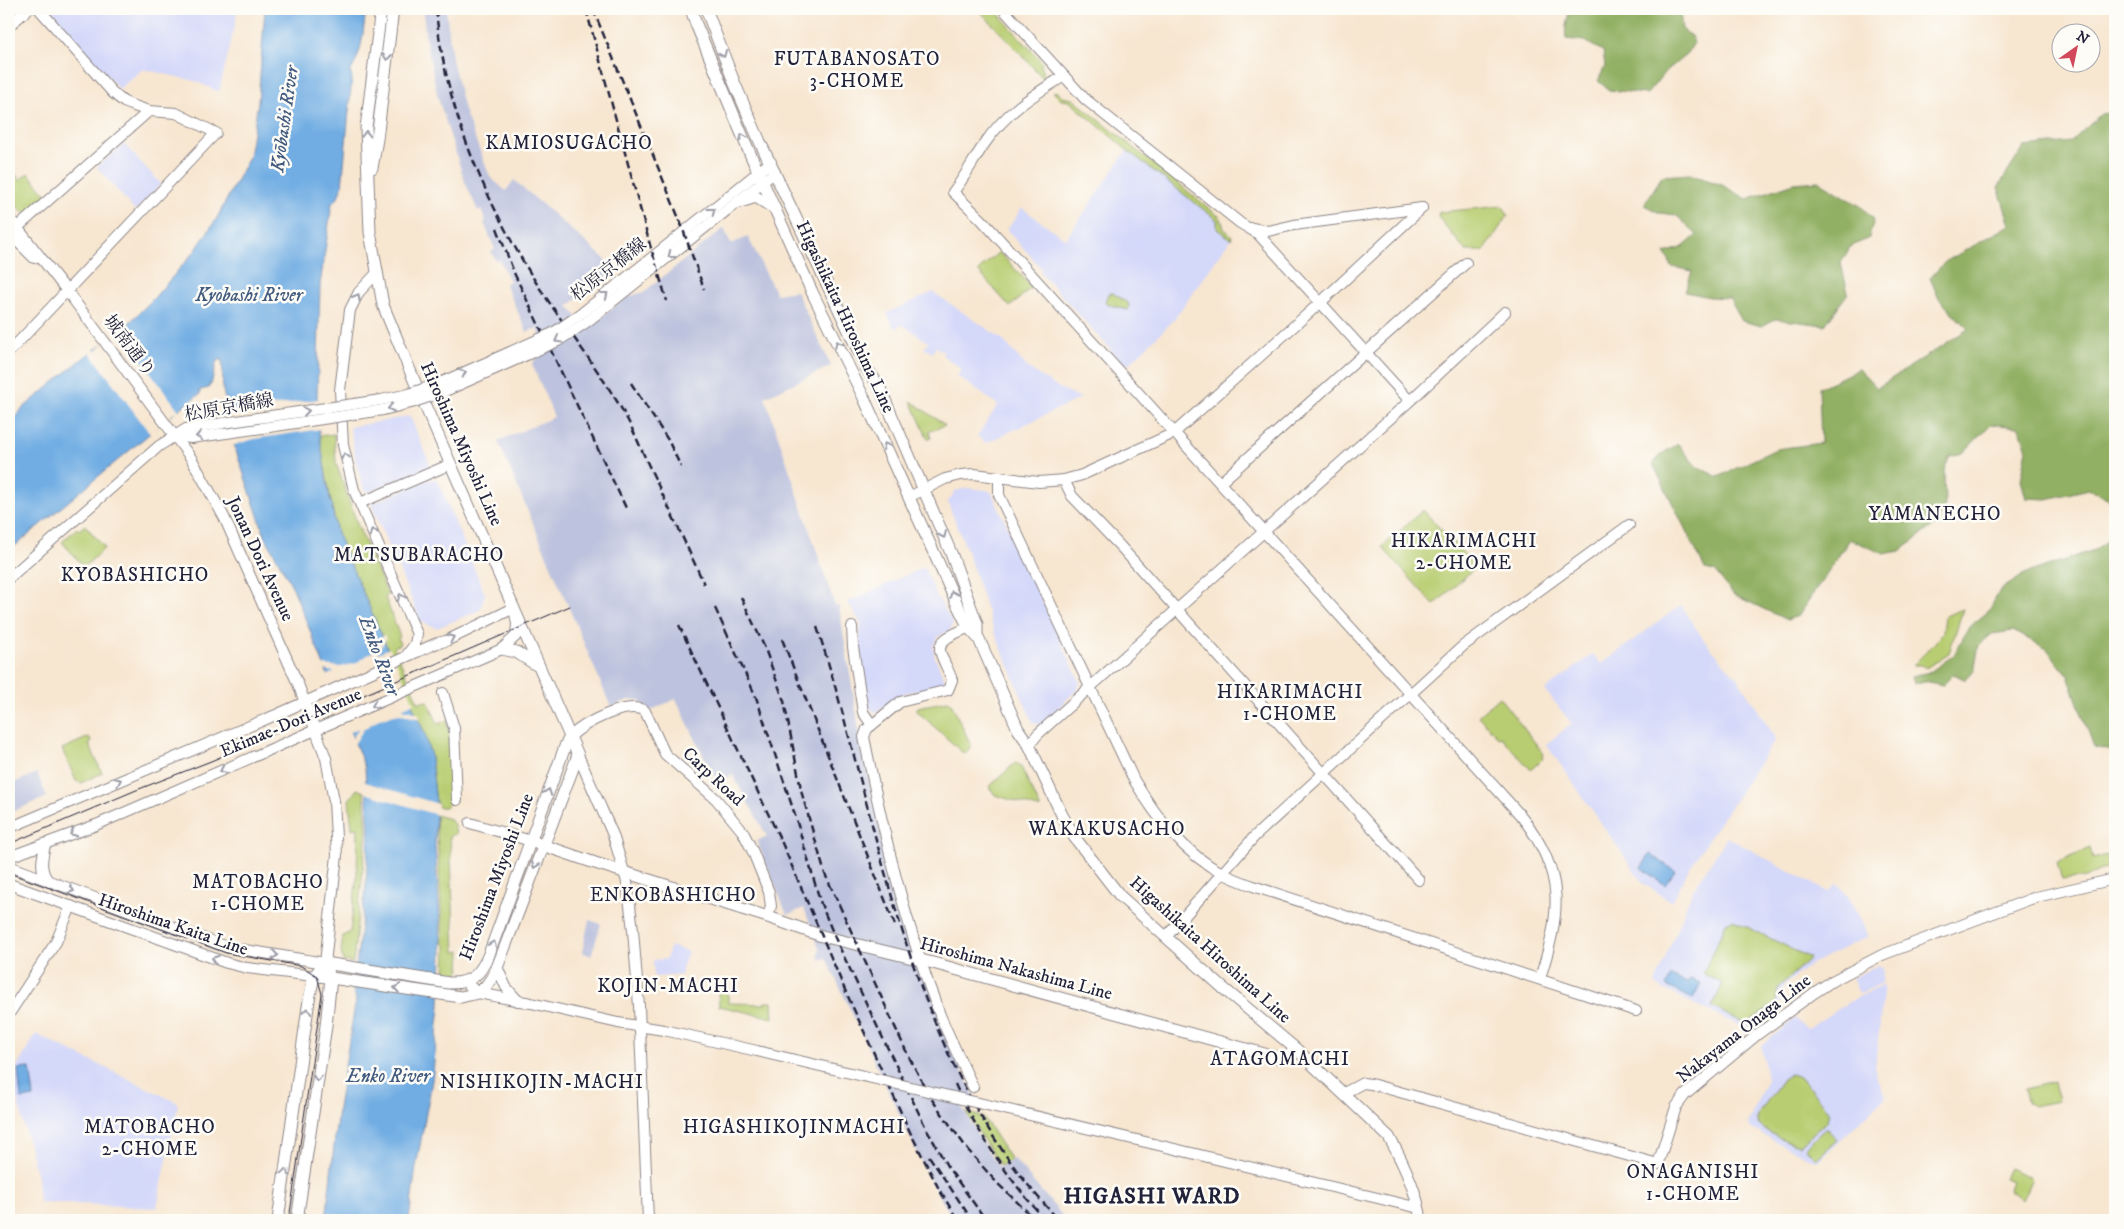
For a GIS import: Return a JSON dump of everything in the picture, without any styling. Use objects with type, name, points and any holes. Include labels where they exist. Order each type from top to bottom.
[{"type":"main road","name":"Hiroshima Miyoshi Line","points":[[381,9],[366,128],[370,232],[376,274],[383,304],[391,327],[578,755],[497,967],[492,978],[478,993]]},
{"type":"main road","name":"Hiroshima Miyoshi Line","points":[[367,183],[377,139],[393,9]]},
{"type":"main road","name":"Higashikaita Hiroshima Line","points":[[691,9],[718,78],[812,292],[974,629],[1018,729],[1029,745],[1075,838],[1120,896],[1223,988],[1296,1049]]},
{"type":"main road","name":"Higashikaita Hiroshima Line","points":[[706,9],[734,82],[773,167],[867,369],[879,386],[951,553],[974,629]]},
{"type":"main road","points":[[737,197],[756,197],[776,209]]},
{"type":"main road","points":[[502,648],[516,652],[538,666]]},
{"type":"main road","name":"Hiroshima Miyoshi Line","points":[[325,963],[444,982],[465,982],[475,977],[483,967],[570,737]]},
{"type":"main road","name":"Hiroshima Nakashima Line","points":[[531,841],[822,936],[922,961],[1279,1058],[1286,1058],[1296,1049]]},
{"type":"main road","points":[[278,1220],[309,1000],[314,976],[325,963]]},
{"type":"main road","points":[[297,1220],[326,1026],[331,978],[461,997],[478,993]]},
{"type":"main road","points":[[1296,1049],[1389,1137],[1398,1152],[1420,1214],[1428,1220]]},
{"type":"street","points":[[9,26],[28,9]]},
{"type":"street","points":[[9,352],[216,132],[176,113],[149,111],[124,102],[113,93],[39,9]]},
{"type":"street","points":[[1003,9],[1085,99],[1268,244],[1366,354],[1410,400]]},
{"type":"street","points":[[1064,76],[1026,99],[1009,114],[985,143],[953,192],[981,220],[1522,817],[1537,836],[1548,858],[1556,882],[1557,895],[1552,932],[1540,978]]},
{"type":"street","points":[[11,233],[149,111]]},
{"type":"street","name":"松原京橋線","points":[[9,578],[152,452],[186,429],[224,428],[409,394],[440,383],[531,344],[558,330],[582,313],[737,197],[773,167]]},
{"type":"street","points":[[910,497],[945,479],[961,475],[1039,482],[1064,480],[1082,475],[1174,433],[1321,302],[1422,208],[1294,225],[1268,231],[1248,228]]},
{"type":"street","name":"城南通り","points":[[9,217],[11,233],[67,291],[174,436]]},
{"type":"street","points":[[1220,484],[1466,263]]},
{"type":"street","points":[[376,274],[358,292],[350,310],[340,390],[343,445],[360,503],[417,634],[415,644],[402,658]]},
{"type":"street","points":[[1029,745],[1038,734],[1410,400],[1505,312]]},
{"type":"street","name":"Jonan Dori Avenue","points":[[174,436],[191,458],[224,517],[298,684],[326,758],[337,855],[325,963]]},
{"type":"street","points":[[360,503],[451,464]]},
{"type":"street","points":[[999,477],[999,495],[1134,780],[1147,802],[1180,843],[1223,874],[1256,887],[1540,978],[1636,1011]]},
{"type":"street","points":[[1064,480],[1072,496],[1120,546],[1419,880]]},
{"type":"street","points":[[1166,937],[1255,836],[1463,646],[1630,525]]},
{"type":"street","name":"Ekimae-Dori Avenue","points":[[9,828],[402,658],[446,641],[514,608],[517,624],[516,636],[502,648],[96,825],[9,857]]},
{"type":"street","points":[[852,627],[853,647],[863,712],[872,725]]},
{"type":"street","points":[[973,1087],[940,1015],[922,961],[887,844],[864,737],[867,729],[904,700],[948,690],[952,680],[940,653],[940,646],[944,639],[974,629]]},
{"type":"street","points":[[443,693],[454,728],[457,800]]},
{"type":"street","name":"Carp Road","points":[[570,737],[581,727],[628,708],[645,711],[665,754],[716,799],[743,832],[769,892],[771,906],[768,917]]},
{"type":"street","points":[[578,755],[612,835],[624,872],[633,930],[648,1220]]},
{"type":"street","points":[[470,823],[531,841]]},
{"type":"street","points":[[45,845],[42,865],[43,872],[49,882]]},
{"type":"street","name":"Hiroshima Kaita Line","points":[[9,866],[227,947],[325,963]]},
{"type":"street","name":"Nakayama Onaga Line","points":[[1344,1093],[1364,1082],[1658,1164],[1676,1107],[1685,1095],[1758,1034],[1832,981],[1882,955],[2036,897],[2115,879]]},
{"type":"street","name":"Hiroshima Kaita Line","points":[[9,884],[227,963],[247,968],[331,978]]},
{"type":"street","points":[[9,1014],[56,942],[71,906]]},
{"type":"street","points":[[325,963],[331,978]]},
{"type":"street","points":[[497,967],[506,987],[518,1001]]},
{"type":"street","points":[[465,982],[478,993],[664,1030],[1154,1144],[1420,1214]]},
{"type":"shaded area","points":[[49,9],[237,9],[236,21],[219,92],[195,81],[143,69],[119,89]]},
{"type":"shaded area","points":[[423,9],[446,9],[452,59],[464,110],[490,177],[506,191],[514,180],[614,267],[614,270],[568,306],[587,328],[627,297],[644,292],[724,228],[731,244],[748,237],[776,294],[796,291],[831,366],[765,397],[835,606],[839,606],[861,742],[883,846],[953,1053],[978,1103],[961,1105],[999,1168],[1014,1159],[1066,1220],[954,1220],[932,1184],[826,958],[820,960],[818,954],[820,950],[804,908],[787,915],[757,841],[767,836],[732,774],[716,788],[709,782],[715,779],[676,699],[649,711],[639,700],[628,700],[611,707],[498,441],[554,417],[532,364],[536,358],[547,352],[537,328],[527,332],[505,284],[510,281],[499,259],[496,261],[491,251],[495,249],[484,223],[486,221],[481,210],[478,211],[465,182],[438,98],[426,41]]},
{"type":"shaded area","points":[[124,144],[161,184],[135,211],[97,167]]},
{"type":"shaded area","points":[[1127,150],[1217,220],[1217,229],[1231,239],[1172,322],[1129,364],[1123,363],[1120,360],[1040,272],[1042,269],[1007,230],[1022,208],[1066,239]]},
{"type":"shaded area","points":[[933,292],[1002,339],[1028,368],[1055,386],[1081,398],[986,443],[977,436],[998,405],[957,376],[962,369],[942,355],[944,352],[936,347],[932,353],[924,348],[928,342],[903,325],[894,328],[887,313]]},
{"type":"shaded area","points":[[410,416],[430,464],[429,467],[369,492],[364,490],[356,463],[350,427]]},
{"type":"shaded area","points":[[430,479],[437,479],[485,594],[480,610],[437,628],[421,622],[371,504]]},
{"type":"shaded area","points":[[968,488],[987,490],[992,493],[1080,682],[1078,689],[1040,725],[1033,723],[994,631],[966,548],[948,502],[955,491]]},
{"type":"shaded area","points":[[924,567],[936,595],[953,623],[951,629],[938,637],[933,646],[935,658],[945,680],[942,685],[901,694],[876,713],[869,708],[859,643],[861,624],[848,602]]},
{"type":"shaded area","points":[[1681,605],[1703,639],[1738,679],[1772,732],[1775,740],[1690,867],[1672,902],[1643,883],[1546,744],[1572,724],[1545,690],[1593,654],[1601,664]]},
{"type":"shaded area","points":[[37,773],[47,797],[9,813],[9,785]]},
{"type":"shaded area","points":[[1727,837],[1828,892],[1837,883],[1848,896],[1869,936],[1813,963],[1785,984],[1781,991],[1782,1001],[1751,1026],[1742,1027],[1658,987],[1655,983],[1692,892]]},
{"type":"shaded area","points":[[589,920],[601,924],[591,956],[582,952]]},
{"type":"shaded area","points":[[671,946],[688,952],[682,969],[682,975],[654,977],[653,960],[666,959]]},
{"type":"shaded area","points":[[1878,965],[1883,968],[1882,983],[1859,994],[1852,978]]},
{"type":"shaded area","points":[[1884,984],[1875,1068],[1876,1077],[1886,1095],[1884,1099],[1819,1160],[1813,1161],[1750,1128],[1748,1123],[1767,1079],[1761,1046],[1795,1018],[1807,1029],[1849,1002]]},
{"type":"shaded area","points":[[36,1034],[176,1102],[178,1106],[157,1208],[39,1202],[37,1177],[15,1089],[17,1067]]},
{"type":"green space","points":[[986,9],[994,9],[1042,62],[1041,65],[1045,77],[1043,78],[981,12]]},
{"type":"green space","points":[[1569,9],[1675,9],[1680,12],[1682,29],[1692,37],[1694,43],[1687,54],[1664,73],[1647,94],[1609,90],[1598,81],[1605,66],[1603,51],[1584,41],[1566,39]]},
{"type":"green space","points":[[1057,91],[1062,97],[1073,99],[1221,218],[1224,229],[1232,236],[1231,239],[1217,229],[1217,220],[1127,150],[1069,101],[1061,100],[1053,92]]},
{"type":"green space","points":[[2115,112],[2115,513],[2109,499],[2089,489],[2047,499],[2026,498],[2021,480],[2027,449],[2019,427],[1991,424],[1963,453],[1950,456],[1944,470],[1945,505],[1937,523],[1900,551],[1884,554],[1850,539],[1798,616],[1787,620],[1734,595],[1715,571],[1705,569],[1653,464],[1663,453],[1678,444],[1696,466],[1718,477],[1776,449],[1821,443],[1819,388],[1859,369],[1877,388],[1968,329],[1939,299],[1930,278],[1945,262],[2010,225],[1998,187],[2024,147],[2071,142],[2101,114]]},
{"type":"green space","points":[[9,167],[20,180],[28,173],[47,195],[28,213],[22,212],[9,196]]},
{"type":"green space","points":[[1690,174],[1722,185],[1747,199],[1794,183],[1819,181],[1862,207],[1874,219],[1869,238],[1850,247],[1841,263],[1848,293],[1825,325],[1775,319],[1762,326],[1742,321],[1729,298],[1710,297],[1685,292],[1692,271],[1672,267],[1665,253],[1683,247],[1697,235],[1676,215],[1660,213],[1644,205],[1662,176]]},
{"type":"green space","points":[[1503,206],[1508,215],[1484,251],[1466,251],[1438,217],[1439,212]]},
{"type":"green space","points":[[999,252],[1032,287],[1010,307],[978,271]]},
{"type":"green space","points":[[1113,293],[1129,304],[1128,310],[1106,304],[1105,301],[1109,294]]},
{"type":"green space","points":[[911,401],[945,425],[929,432],[931,438],[928,439]]},
{"type":"green space","points":[[334,434],[336,463],[358,526],[388,595],[385,597],[400,637],[398,638],[400,644],[394,647],[418,702],[428,701],[438,724],[447,720],[450,737],[452,800],[446,807],[438,807],[436,803],[430,750],[425,734],[337,533],[319,436]]},
{"type":"green space","points":[[1423,510],[1476,567],[1434,605],[1382,547]]},
{"type":"green space","points":[[85,525],[105,548],[84,567],[62,542],[77,528],[79,530]]},
{"type":"green space","points":[[2115,530],[2115,752],[2094,747],[2068,676],[2047,649],[2013,631],[1992,634],[1979,645],[1974,671],[1966,680],[1954,674],[1943,685],[1924,681],[1914,684],[1912,676],[1930,672],[1954,655],[1969,627],[1989,611],[2000,590],[2027,573],[2094,550],[2113,537]]},
{"type":"green space","points":[[1963,609],[1949,653],[1926,668],[1922,665],[1913,665],[1943,632],[1945,616]]},
{"type":"green space","points":[[1499,697],[1544,754],[1543,758],[1531,770],[1501,737],[1499,738],[1478,716]]},
{"type":"green space","points":[[948,701],[951,703],[971,745],[967,753],[963,753],[916,710],[918,707]]},
{"type":"green space","points":[[89,737],[92,742],[89,744],[102,773],[81,783],[76,781],[62,749]]},
{"type":"green space","points":[[1015,763],[1020,765],[1041,809],[995,795],[989,787]]},
{"type":"green space","points":[[357,789],[364,792],[367,830],[353,963],[343,961],[341,951],[343,936],[350,932],[357,876],[358,828],[352,829],[349,800]]},
{"type":"green space","points":[[436,815],[450,819],[456,834],[450,836],[455,952],[461,951],[460,970],[455,978],[446,978],[445,975],[446,945],[443,944]]},
{"type":"green space","points":[[2090,848],[2093,859],[2107,855],[2110,869],[2101,870],[2086,877],[2062,880],[2057,862]]},
{"type":"green space","points":[[1733,920],[1810,958],[1778,988],[1776,1003],[1746,1024],[1712,1007],[1723,984],[1703,973],[1726,923]]},
{"type":"green space","points":[[718,990],[727,990],[729,1003],[765,1004],[765,1002],[772,1002],[773,1018],[719,1006]]},
{"type":"green space","points":[[1791,1074],[1800,1077],[1829,1111],[1827,1121],[1800,1145],[1772,1134],[1762,1128],[1757,1121],[1758,1114],[1783,1079]]},
{"type":"green space","points":[[2054,1082],[2058,1101],[2033,1106],[2028,1103],[2024,1089]]},
{"type":"green space","points":[[966,1112],[984,1118],[1011,1160],[1000,1166]]},
{"type":"green space","points":[[1826,1128],[1837,1140],[1816,1159],[1805,1147]]},
{"type":"green space","points":[[2009,1168],[2032,1178],[2022,1200],[2009,1189],[2012,1181],[2004,1178]]},
{"type":"water","points":[[265,9],[366,9],[360,50],[350,72],[352,77],[342,187],[337,199],[332,203],[320,285],[317,400],[318,426],[337,533],[425,734],[430,750],[436,803],[435,845],[442,952],[440,1006],[432,1081],[416,1167],[409,1220],[326,1220],[338,1108],[356,999],[353,990],[366,885],[369,830],[365,768],[293,588],[265,536],[232,439],[224,402],[226,401],[223,386],[222,360],[217,360],[209,388],[200,390],[200,394],[178,410],[9,551],[9,424],[23,408],[87,355],[120,332],[154,298],[195,251],[217,218],[249,157],[258,102]]},
{"type":"water","points":[[1650,854],[1675,871],[1665,885],[1641,868]]},
{"type":"water","points":[[1671,976],[1687,983],[1690,979],[1701,983],[1693,999],[1666,986]]},
{"type":"water","points":[[30,1068],[34,1097],[21,1099],[18,1069]]},
{"type":"pier","points":[[119,330],[180,412],[174,413],[151,435],[89,351],[92,349],[95,351]]},
{"type":"pier","points":[[319,399],[321,429],[254,439],[231,446],[224,413]]},
{"type":"pier","points":[[384,634],[386,639],[377,653],[390,648],[414,703],[402,709],[418,713],[421,719],[400,714],[380,718],[363,730],[353,746],[351,740],[359,728],[348,733],[326,676],[334,672],[324,670],[322,665],[341,667],[356,663],[372,652]]},
{"type":"pier","points":[[365,782],[438,804],[437,815],[365,793]]},
{"type":"tram line","points":[[9,844],[134,791],[211,761],[570,606]]},
{"type":"tram line","points":[[9,873],[226,953],[301,966],[317,976],[322,994],[289,1220]]},
{"type":"railway","points":[[436,9],[448,81],[458,117],[484,187],[518,253],[537,284],[622,410],[704,584]]},
{"type":"railway","points":[[586,9],[667,301]]},
{"type":"railway","points":[[593,9],[680,221],[704,289]]},
{"type":"railway","points":[[497,228],[515,275],[627,510]]},
{"type":"railway","points":[[631,383],[668,440],[681,467]]},
{"type":"railway","points":[[741,597],[764,646],[784,701],[802,794],[825,874],[907,1053],[930,1097],[968,1150],[998,1184],[1036,1220]]},
{"type":"railway","points":[[715,608],[756,697],[794,812],[821,904],[836,940],[923,1122],[947,1166],[986,1220]]},
{"type":"railway","points":[[679,625],[782,843],[845,990],[910,1132],[940,1191],[958,1220]]},
{"type":"railway","points":[[817,627],[905,940],[932,1016],[966,1089],[1007,1157],[1059,1220]]},
{"type":"railway","points":[[782,639],[895,925]]},
{"type":"railway","points":[[955,1084],[995,1156],[1020,1190],[1046,1220]]},
{"type":"railway","points":[[929,1156],[972,1220]]},
{"type":"district","name":"FUTABANOSATO 3-CHOME","points":[[857,70]]},
{"type":"district","name":"KAMIOSUGACHO","points":[[569,143]]},
{"type":"district","name":"YAMANECHO","points":[[1935,514]]},
{"type":"district","name":"HIKARIMACHI 2-CHOME","points":[[1464,552]]},
{"type":"district","name":"MATSUBARACHO","points":[[419,555]]},
{"type":"district","name":"KYOBASHICHO","points":[[135,575]]},
{"type":"district","name":"HIKARIMACHI 1-CHOME","points":[[1290,703]]},
{"type":"district","name":"WAKAKUSACHO","points":[[1107,829]]},
{"type":"district","name":"MATOBACHO 1-CHOME","points":[[258,893]]},
{"type":"district","name":"ENKOBASHICHO","points":[[673,895]]},
{"type":"district","name":"KOJIN-MACHI","points":[[668,986]]},
{"type":"district","name":"ATAGOMACHI","points":[[1280,1059]]},
{"type":"district","name":"NISHIKOJIN-MACHI","points":[[542,1082]]},
{"type":"district","name":"HIGASHIKOJINMACHI","points":[[794,1127]]},
{"type":"district","name":"MATOBACHO 2-CHOME","points":[[150,1138]]},
{"type":"district","name":"ONAGANISHI 1-CHOME","points":[[1693,1183]]},
{"type":"district","name":"HIGASHI WARD","points":[[1152,1196]]},
{"type":"water label","name":"Kyōbashi River","points":[[285,119]]},
{"type":"water label","name":"Kyobashi River","points":[[249,295]]},
{"type":"water label","name":"Enko River","points":[[379,656]]},
{"type":"water label","name":"Enko River","points":[[388,1076]]}]
